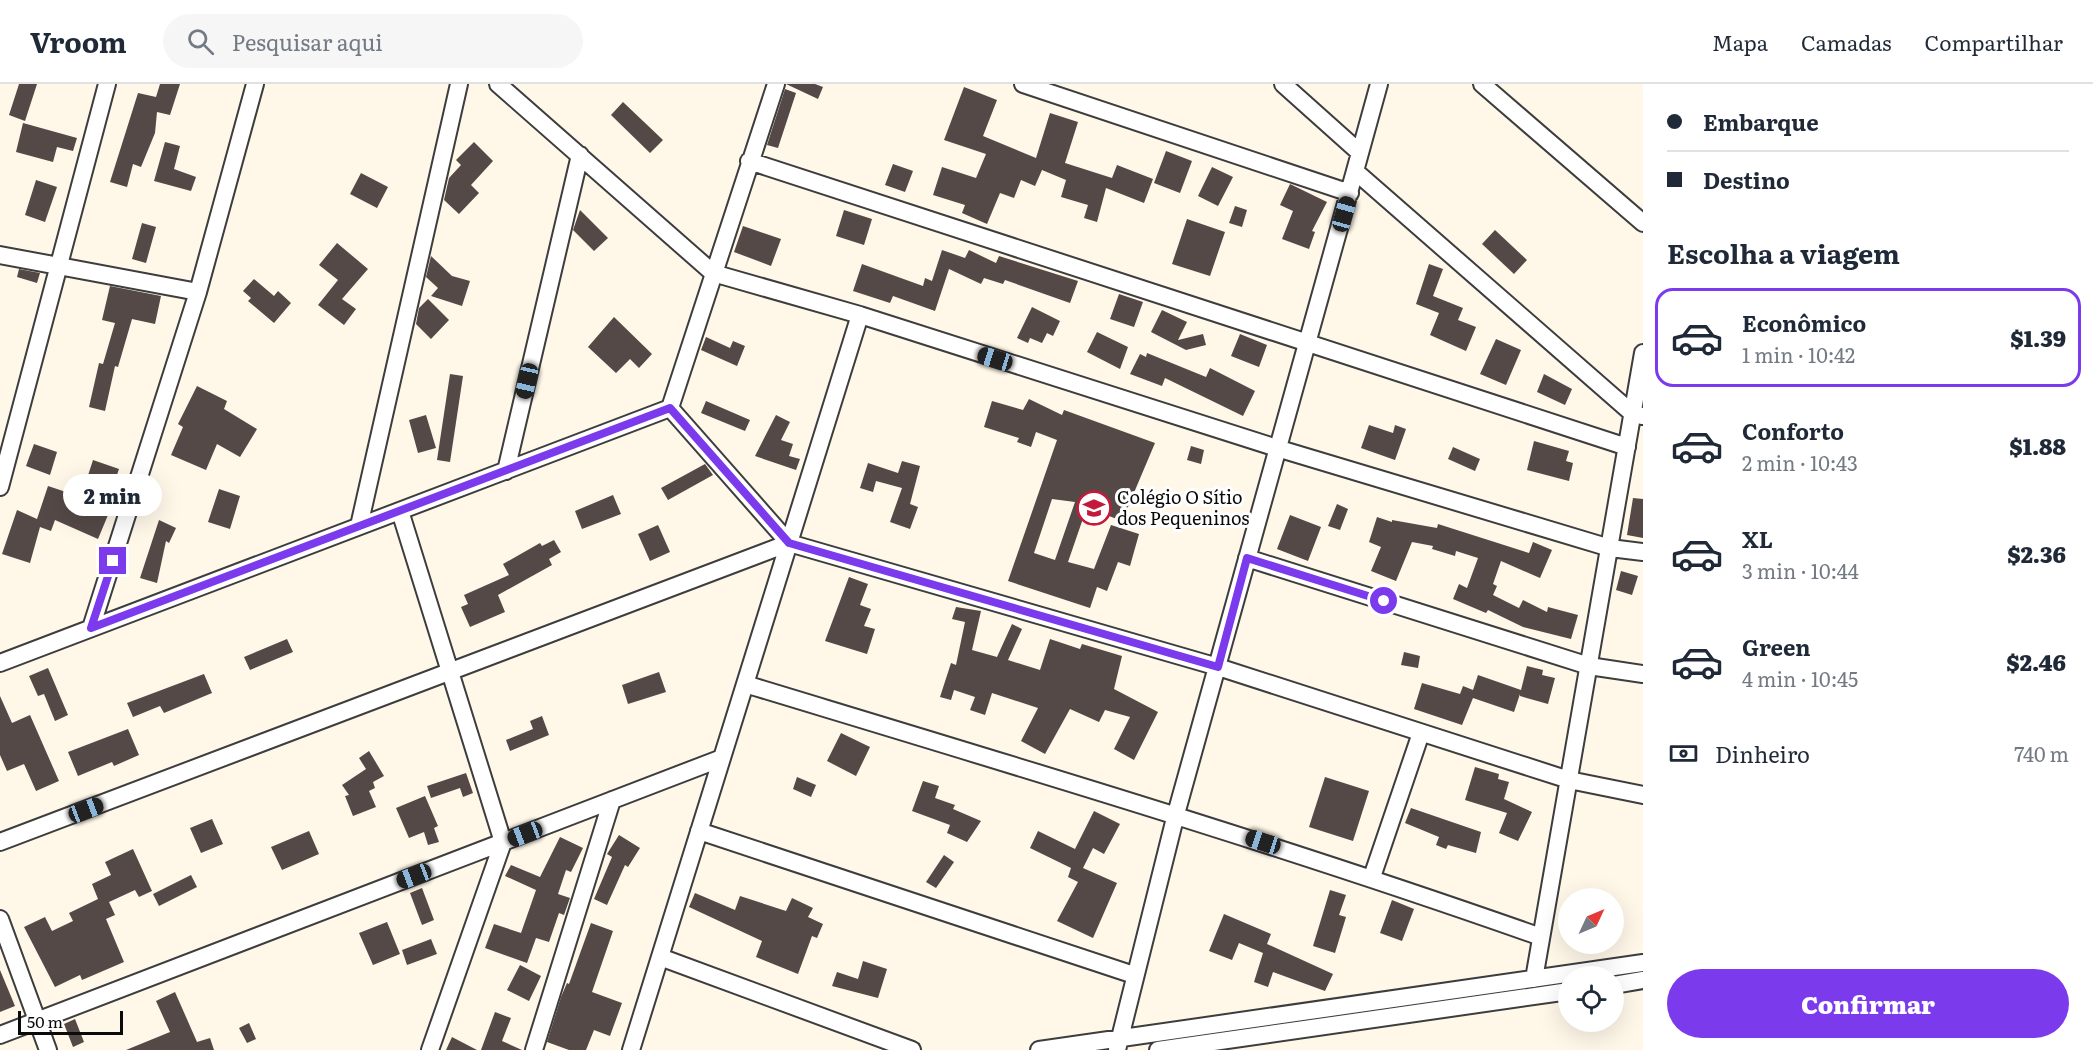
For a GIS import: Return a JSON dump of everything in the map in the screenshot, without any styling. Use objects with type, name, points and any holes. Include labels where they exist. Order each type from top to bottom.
[{"type":"street","points":[[0,487],[106,84]]},
{"type":"street","points":[[91,628],[198,292],[255,84]]},
{"type":"street","points":[[359,526],[459,84]]},
{"type":"street","points":[[498,84],[713,273],[860,315],[1280,448],[1610,548],[1643,552]]},
{"type":"street","points":[[670,408],[776,84]]},
{"type":"street","points":[[1024,84],[1350,193]]},
{"type":"street","points":[[1283,84],[1359,152]]},
{"type":"street","points":[[1118,1044],[1176,814],[1280,448],[1379,84]]},
{"type":"street","points":[[1482,84],[1643,223]]},
{"type":"street","points":[[506,471],[580,155]]},
{"type":"street","points":[[749,161],[1627,447]]},
{"type":"street","points":[[1355,171],[1638,415]]},
{"type":"street","points":[[0,255],[198,292]]},
{"type":"street","points":[[631,1050],[860,315]]},
{"type":"street","points":[[1534,979],[1627,447],[1638,415],[1643,353]]},
{"type":"street","points":[[0,663],[670,408]]},
{"type":"street","points":[[670,408],[789,543],[1218,667],[1569,780],[1643,795]]},
{"type":"street","points":[[400,511],[502,842],[430,1050]]},
{"type":"street","points":[[0,842],[789,543]]},
{"type":"street","points":[[1247,558],[1589,666],[1643,674]]},
{"type":"street","points":[[745,684],[1176,814],[1372,877],[1541,936]]},
{"type":"street","points":[[1372,877],[1421,733]]},
{"type":"street","points":[[0,1035],[722,758]]},
{"type":"street","points":[[534,1050],[612,800]]},
{"type":"street","points":[[699,831],[1134,975]]},
{"type":"street","points":[[0,919],[48,1050]]},
{"type":"street","points":[[660,957],[912,1050]]},
{"type":"street","points":[[1040,1050],[1118,1044],[1643,963]]},
{"type":"street","points":[[1624,983],[1643,980]]},
{"type":"street","points":[[1158,1050],[1558,993]]},
{"type":"building","points":[[19,84],[37,84],[25,121],[9,115]]},
{"type":"building","points":[[160,84],[180,84],[170,115],[157,112],[155,133],[141,167],[133,164],[127,187],[110,182],[138,93],[156,97]]},
{"type":"building","points":[[786,84],[815,84],[823,87],[818,99]]},
{"type":"building","points":[[964,87],[997,100],[983,136],[1036,158],[1050,113],[1078,122],[1065,163],[1112,178],[1117,165],[1153,179],[1144,203],[1106,188],[1097,222],[1084,218],[1088,205],[1061,197],[1066,180],[1042,170],[1035,186],[1021,180],[1014,198],[1000,193],[987,224],[962,213],[965,205],[933,195],[942,167],[976,178],[986,154],[944,140]]},
{"type":"building","points":[[785,89],[796,93],[778,148],[767,145]]},
{"type":"building","points":[[623,102],[663,140],[650,153],[611,115]]},
{"type":"building","points":[[23,123],[77,138],[73,151],[57,147],[53,162],[16,152]]},
{"type":"building","points":[[165,142],[180,146],[174,169],[196,177],[191,191],[154,181]]},
{"type":"building","points":[[474,142],[493,161],[471,185],[479,193],[459,214],[444,200],[449,178],[461,165],[456,160]]},
{"type":"building","points":[[1166,151],[1192,161],[1180,193],[1154,183]]},
{"type":"building","points":[[893,164],[913,171],[905,192],[885,185]]},
{"type":"building","points":[[1212,167],[1233,177],[1218,206],[1198,196]]},
{"type":"building","points":[[361,173],[388,187],[377,208],[350,194]]},
{"type":"building","points":[[36,180],[57,187],[45,222],[25,215]]},
{"type":"building","points":[[1290,184],[1327,202],[1312,231],[1315,232],[1309,249],[1282,239],[1293,211],[1280,205]]},
{"type":"building","points":[[1235,206],[1247,210],[1242,227],[1229,223]]},
{"type":"building","points":[[580,210],[608,238],[594,251],[573,230]]},
{"type":"building","points":[[844,210],[872,219],[864,245],[836,236]]},
{"type":"building","points":[[1187,219],[1225,232],[1210,276],[1172,264]]},
{"type":"building","points":[[142,223],[156,227],[146,263],[132,259]]},
{"type":"building","points":[[743,226],[781,239],[771,266],[734,252]]},
{"type":"building","points":[[1495,230],[1527,260],[1514,274],[1482,244]]},
{"type":"building","points":[[337,243],[368,269],[342,299],[356,309],[344,325],[318,305],[338,280],[319,265]]},
{"type":"building","points":[[942,250],[965,258],[969,250],[996,263],[999,256],[1078,281],[1070,303],[1005,280],[1003,284],[984,278],[981,284],[949,269],[935,311],[893,296],[890,303],[853,291],[862,264],[923,286],[925,278],[932,281]]},
{"type":"building","points":[[431,256],[452,276],[470,281],[462,306],[431,296],[438,288],[426,277]]},
{"type":"building","points":[[1429,264],[1443,269],[1433,296],[1463,308],[1458,320],[1476,327],[1466,351],[1430,335],[1439,313],[1416,304]]},
{"type":"building","points":[[19,269],[40,273],[37,283],[17,277]]},
{"type":"building","points":[[254,279],[274,296],[278,291],[291,303],[274,323],[248,301],[251,298],[243,291]]},
{"type":"building","points":[[110,286],[161,296],[155,324],[132,319],[118,367],[115,366],[105,411],[89,407],[99,363],[103,364],[115,323],[102,320]]},
{"type":"building","points":[[1119,294],[1143,302],[1134,327],[1110,319]]},
{"type":"building","points":[[428,299],[449,320],[431,339],[416,324],[419,308]]},
{"type":"building","points":[[1032,307],[1060,321],[1053,336],[1047,333],[1042,343],[1030,338],[1028,343],[1017,338]]},
{"type":"building","points":[[1162,310],[1187,322],[1178,340],[1203,334],[1206,345],[1186,350],[1151,332]]},
{"type":"building","points":[[614,317],[652,354],[639,368],[630,359],[616,373],[588,347]]},
{"type":"building","points":[[1097,332],[1128,347],[1120,369],[1087,352]]},
{"type":"building","points":[[1240,334],[1267,345],[1259,367],[1231,356]]},
{"type":"building","points":[[706,337],[730,348],[733,341],[745,346],[737,366],[701,350]]},
{"type":"building","points":[[1496,339],[1521,350],[1506,385],[1480,374]]},
{"type":"building","points":[[1147,353],[1206,377],[1210,368],[1255,391],[1243,416],[1165,378],[1162,386],[1130,374],[1140,354],[1146,357]]},
{"type":"building","points":[[450,374],[463,376],[450,462],[437,460]]},
{"type":"building","points":[[1544,374],[1572,389],[1565,405],[1537,392]]},
{"type":"building","points":[[197,386],[227,401],[224,409],[257,429],[240,457],[217,444],[206,470],[171,455],[183,427],[178,424]]},
{"type":"building","points":[[1029,399],[1062,415],[1064,410],[1155,443],[1122,521],[1109,516],[1111,512],[1088,504],[1068,562],[1094,569],[1111,525],[1139,534],[1130,566],[1118,562],[1107,591],[1097,587],[1090,608],[1008,581],[1057,440],[1036,432],[1031,447],[1017,442],[1019,438],[984,427],[992,401],[1023,410]],"holes":[[[1052,499],[1075,502],[1055,560],[1034,553]]]},
{"type":"building","points":[[706,401],[750,420],[745,431],[701,413]]},
{"type":"building","points":[[426,415],[436,448],[418,453],[409,420]]},
{"type":"building","points":[[776,415],[790,422],[781,440],[793,444],[789,456],[800,459],[796,470],[755,456]]},
{"type":"building","points":[[1369,425],[1393,433],[1395,425],[1406,429],[1395,460],[1361,448]]},
{"type":"building","points":[[1534,441],[1569,451],[1566,461],[1573,463],[1569,481],[1527,470]]},
{"type":"building","points":[[34,444],[57,452],[50,475],[26,466]]},
{"type":"building","points":[[1191,446],[1204,450],[1201,464],[1187,460]]},
{"type":"building","points":[[1453,447],[1480,459],[1475,471],[1448,459]]},
{"type":"building","points":[[93,460],[119,469],[104,513],[108,515],[98,539],[55,520],[51,531],[40,527],[30,563],[2,554],[17,510],[37,519],[48,486],[81,497]]},
{"type":"building","points":[[902,461],[920,466],[910,504],[918,507],[910,529],[890,522],[902,488],[876,481],[873,492],[860,488],[868,463],[898,473]]},
{"type":"building","points":[[705,464],[713,475],[668,500],[661,488]]},
{"type":"building","points":[[219,489],[240,496],[230,529],[208,522]]},
{"type":"building","points":[[613,495],[621,514],[582,529],[575,511]]},
{"type":"building","points":[[1633,498],[1643,499],[1643,538],[1627,535]]},
{"type":"building","points":[[1337,504],[1348,509],[1340,530],[1328,526]]},
{"type":"building","points":[[1290,515],[1321,527],[1308,561],[1277,549]]},
{"type":"building","points":[[1377,517],[1392,522],[1392,520],[1437,528],[1438,524],[1529,553],[1533,542],[1552,550],[1540,578],[1501,561],[1493,584],[1497,586],[1493,595],[1519,608],[1523,600],[1547,612],[1548,607],[1578,615],[1571,639],[1523,627],[1488,610],[1486,613],[1453,599],[1459,584],[1467,588],[1478,558],[1456,551],[1455,556],[1432,549],[1433,546],[1412,542],[1396,581],[1371,571],[1381,547],[1369,542]]},
{"type":"building","points":[[159,520],[176,528],[169,543],[166,541],[157,583],[140,578]]},
{"type":"building","points":[[658,525],[670,552],[650,561],[638,534]]},
{"type":"building","points":[[554,540],[561,552],[549,559],[552,565],[498,595],[505,612],[470,627],[461,607],[468,604],[464,595],[509,575],[503,564],[540,543],[542,546]]},
{"type":"building","points":[[1621,571],[1638,576],[1632,595],[1616,590]]},
{"type":"building","points":[[849,577],[868,584],[860,605],[871,609],[864,626],[875,629],[867,654],[825,641]]},
{"type":"building","points":[[956,607],[981,611],[972,650],[997,657],[1012,624],[1022,629],[1008,660],[1040,670],[1050,639],[1080,649],[1082,644],[1122,656],[1114,689],[1158,712],[1134,760],[1114,749],[1130,717],[1105,710],[1099,722],[1070,709],[1045,754],[1021,741],[1038,708],[992,693],[985,715],[970,710],[975,697],[954,690],[951,700],[940,697],[951,663],[956,665],[965,622],[952,619]]},
{"type":"building","points":[[287,639],[293,652],[250,670],[244,657]]},
{"type":"building","points":[[1404,652],[1420,656],[1418,668],[1401,665]]},
{"type":"building","points":[[1527,666],[1543,670],[1542,675],[1555,678],[1548,704],[1520,696],[1520,694],[1514,712],[1473,698],[1462,725],[1414,709],[1422,683],[1460,694],[1463,686],[1473,690],[1478,675],[1521,690]]},
{"type":"building","points":[[48,668],[68,715],[55,721],[44,694],[38,696],[29,676]]},
{"type":"building","points":[[659,672],[666,692],[628,704],[622,685]]},
{"type":"building","points":[[204,674],[212,693],[164,713],[160,706],[133,717],[127,703]]},
{"type":"building","points":[[0,696],[12,723],[30,715],[59,781],[36,791],[24,764],[7,771],[0,755]]},
{"type":"building","points":[[542,716],[549,735],[510,751],[506,740],[533,729],[530,721]]},
{"type":"building","points":[[128,729],[139,755],[114,766],[112,762],[78,776],[68,752]]},
{"type":"building","points":[[841,733],[870,747],[856,776],[827,761]]},
{"type":"building","points":[[369,751],[384,776],[373,782],[375,788],[369,791],[376,807],[353,816],[345,796],[349,795],[342,785],[366,769],[359,758]]},
{"type":"building","points":[[1475,767],[1499,774],[1498,779],[1509,782],[1504,799],[1532,812],[1518,841],[1499,833],[1507,813],[1465,800]]},
{"type":"building","points":[[466,773],[473,793],[463,797],[460,788],[431,798],[427,786]]},
{"type":"building","points":[[797,777],[816,785],[811,797],[793,789]]},
{"type":"building","points":[[1325,777],[1369,791],[1353,841],[1309,827]]},
{"type":"building","points":[[923,781],[939,786],[935,798],[955,805],[953,809],[981,821],[967,842],[947,833],[950,825],[912,811]]},
{"type":"building","points":[[425,796],[438,826],[434,828],[439,842],[428,845],[424,832],[409,838],[396,808]]},
{"type":"building","points":[[1411,808],[1481,832],[1476,853],[1448,845],[1446,849],[1436,845],[1439,837],[1405,823]]},
{"type":"building","points":[[1094,811],[1120,824],[1104,854],[1093,848],[1083,868],[1117,883],[1093,938],[1057,921],[1078,882],[1068,877],[1071,868],[1030,848],[1038,831],[1075,849]]},
{"type":"building","points":[[212,819],[223,844],[201,853],[190,828]]},
{"type":"building","points":[[309,831],[319,854],[282,870],[271,847]]},
{"type":"building","points":[[619,835],[640,848],[628,867],[625,865],[607,905],[594,899],[612,857],[607,854]]},
{"type":"building","points":[[560,837],[583,848],[571,872],[566,870],[558,894],[570,898],[564,915],[559,913],[549,942],[536,938],[527,963],[485,948],[494,924],[521,933],[536,890],[505,876],[511,865],[540,877]]},
{"type":"building","points":[[133,849],[152,891],[139,897],[135,890],[109,902],[115,915],[106,919],[124,962],[82,980],[80,975],[55,987],[24,927],[45,917],[52,931],[73,921],[69,913],[98,899],[92,884],[111,875],[105,862]]},
{"type":"building","points":[[944,855],[954,862],[936,888],[926,882]]},
{"type":"building","points":[[191,875],[197,887],[159,906],[153,894]]},
{"type":"building","points":[[422,888],[434,920],[422,925],[410,893]]},
{"type":"building","points":[[1330,890],[1346,895],[1339,915],[1346,917],[1335,953],[1313,946]]},
{"type":"building","points":[[695,893],[735,910],[740,896],[786,911],[792,898],[813,908],[808,917],[823,924],[817,938],[812,936],[798,974],[756,957],[762,941],[689,907]]},
{"type":"building","points":[[1392,900],[1414,909],[1402,941],[1380,933]]},
{"type":"building","points":[[1224,914],[1271,934],[1267,944],[1333,974],[1325,991],[1273,972],[1268,987],[1254,982],[1263,953],[1239,943],[1232,960],[1209,951]]},
{"type":"building","points":[[387,922],[400,954],[373,965],[359,933]]},
{"type":"building","points":[[591,923],[613,931],[592,992],[622,1003],[610,1036],[594,1030],[586,1050],[569,1050],[547,1042],[561,997],[567,983],[569,984]]},
{"type":"building","points":[[431,939],[437,954],[407,965],[402,950]]},
{"type":"building","points":[[863,961],[887,969],[878,998],[832,986],[837,972],[858,979]]},
{"type":"building","points":[[520,965],[541,976],[529,1001],[507,990]]},
{"type":"building","points":[[0,970],[15,1006],[0,1012]]},
{"type":"building","points":[[175,992],[197,1042],[210,1038],[214,1050],[126,1050],[170,1032],[156,1001]]},
{"type":"building","points":[[495,1012],[511,1018],[502,1041],[522,1050],[481,1050]]},
{"type":"building","points":[[75,1019],[84,1042],[73,1047],[64,1024]]},
{"type":"building","points":[[249,1023],[256,1039],[247,1043],[239,1028]]},
{"type":"building","points":[[452,1037],[477,1050],[446,1050]]},
{"type":"place","name":"Colégio O Sítio dos Pequeninos","points":[[1094,508]]},
{"type":"route","points":[[113,561],[91,628],[670,408],[789,543],[1218,667],[1247,558],[1384,601]]}]
